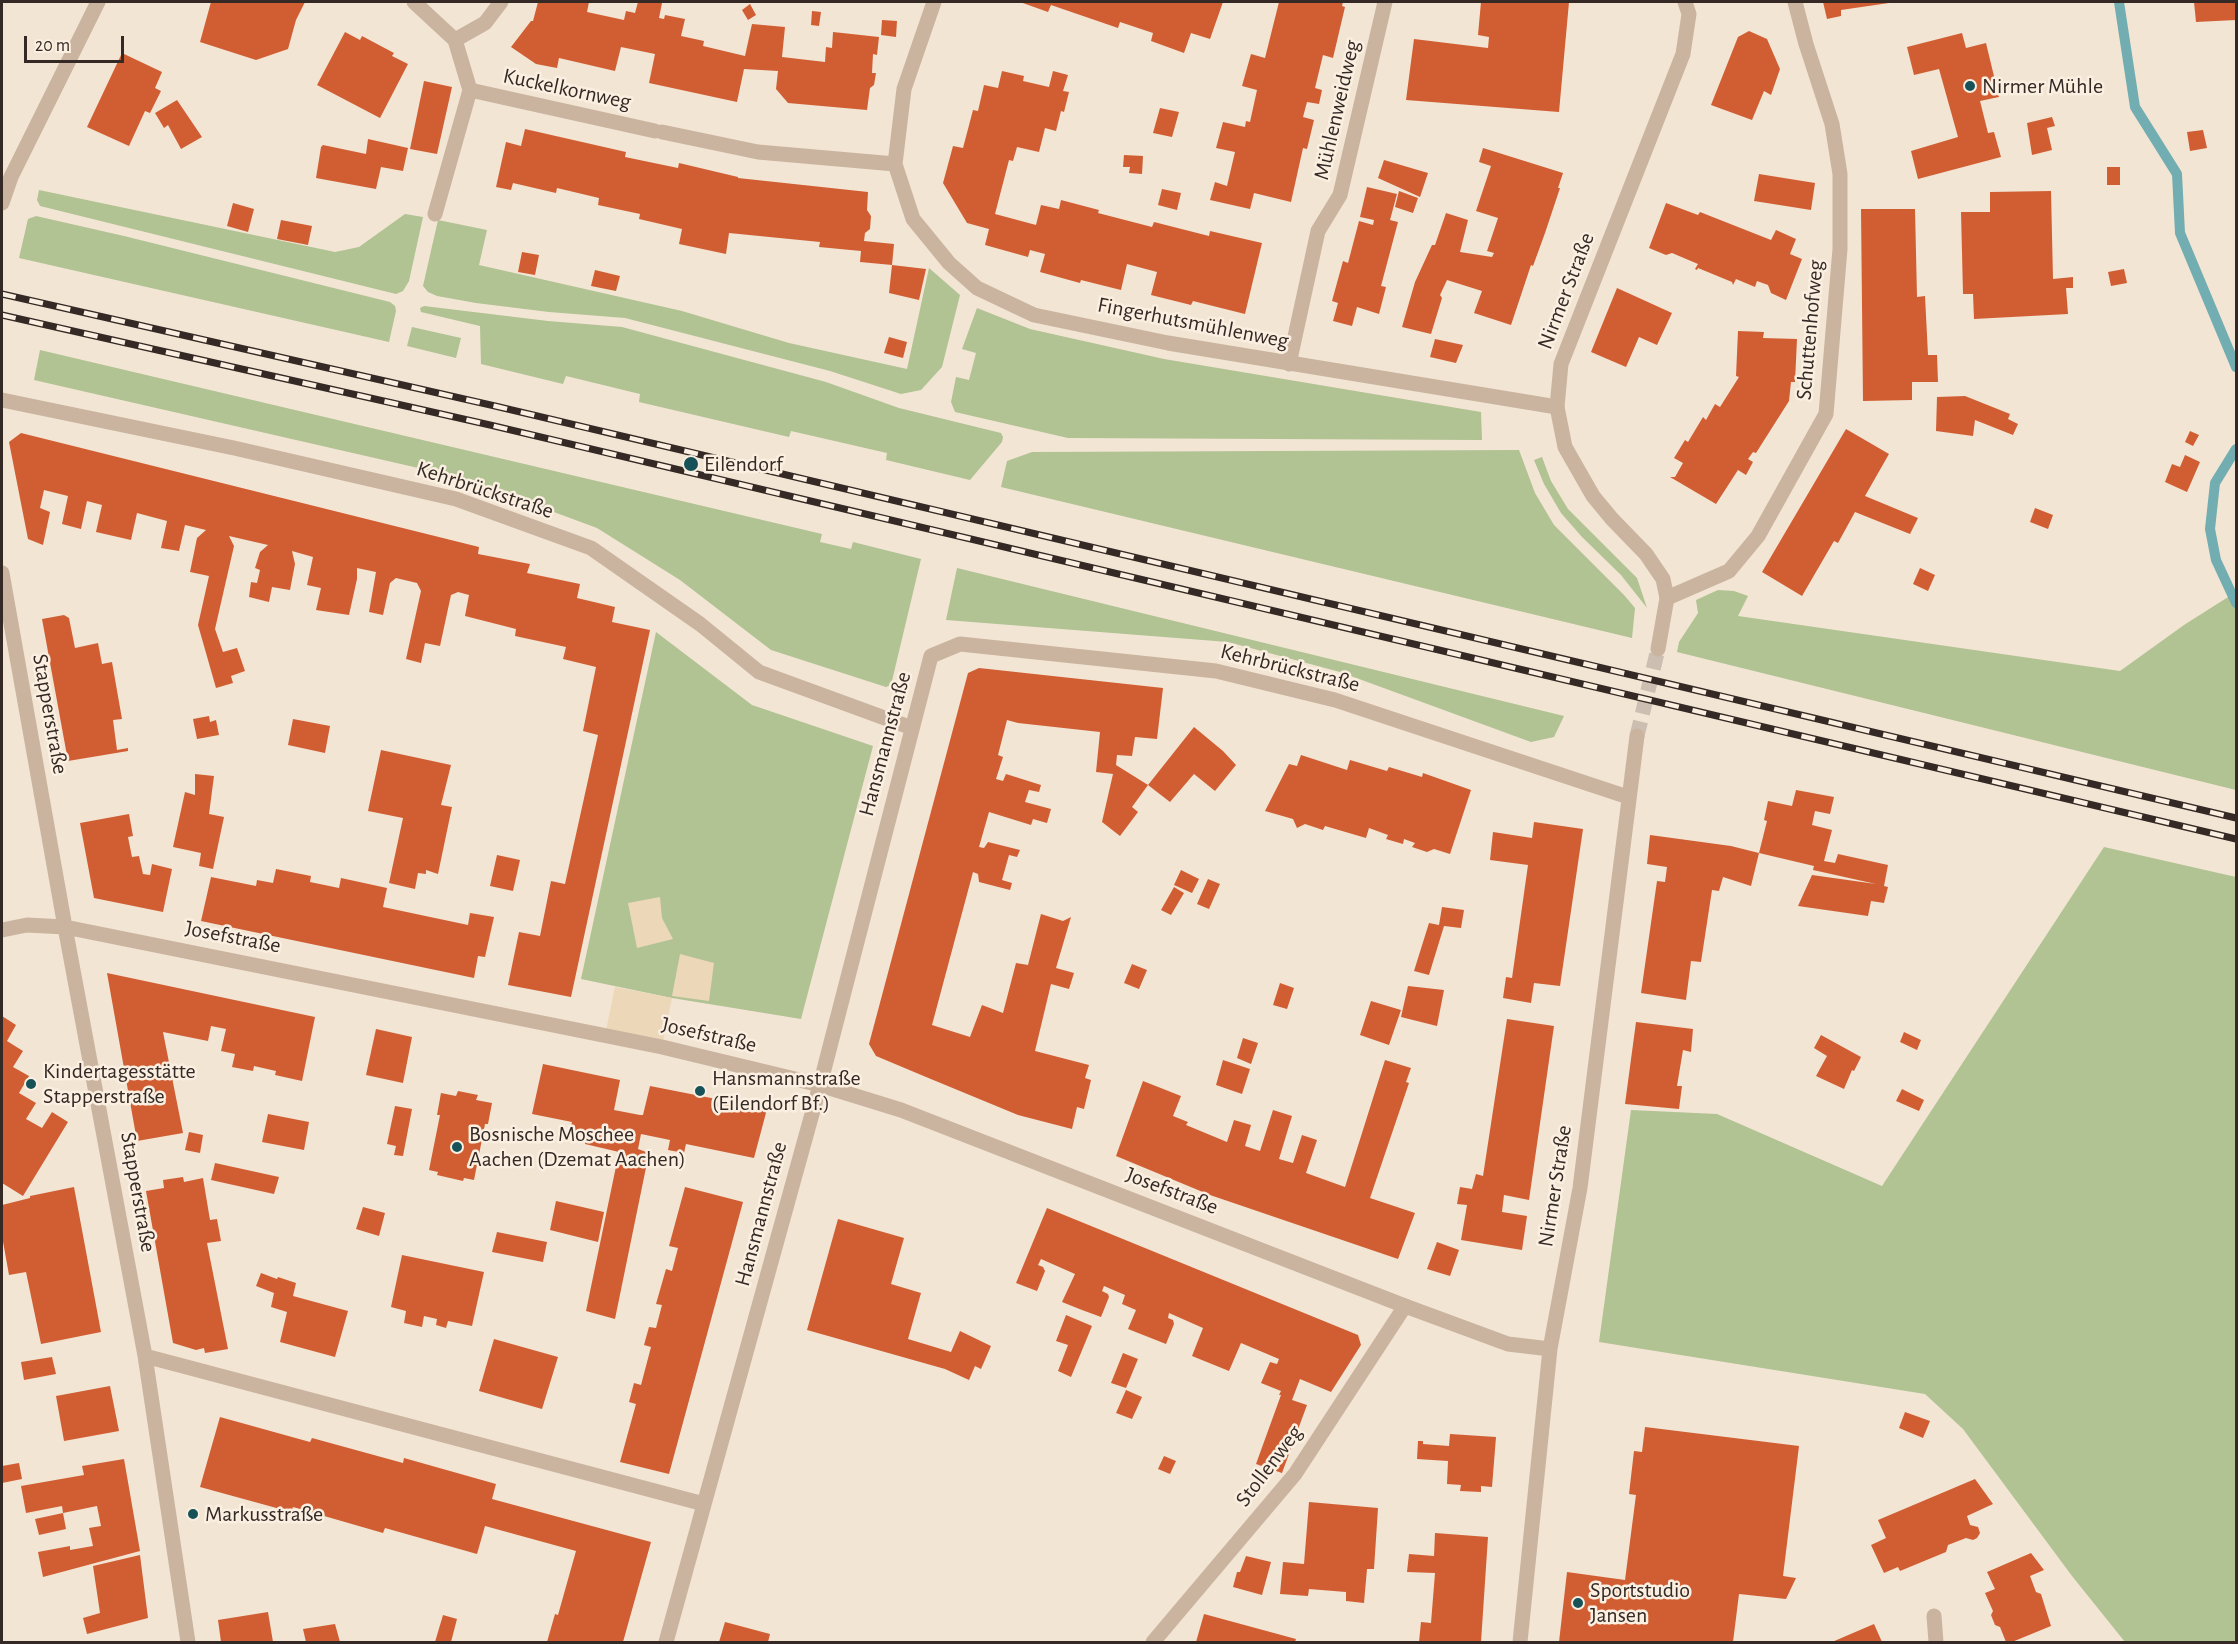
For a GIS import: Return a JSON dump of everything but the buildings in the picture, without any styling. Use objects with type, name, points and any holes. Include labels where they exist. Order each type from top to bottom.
[{"type":"street","points":[[2,203],[11,177],[98,2]]},
{"type":"street","points":[[414,2],[455,40],[485,23],[501,2]]},
{"type":"street","name":"Fingerhutsmühlenweg","points":[[934,2],[904,89],[896,164],[913,219],[949,263],[977,288],[1034,315],[1168,343],[1557,407]]},
{"type":"street","name":"Mühlenweidweg","points":[[1289,364],[1318,231],[1340,195],[1385,2]]},
{"type":"street","name":"Nirmer Straße","points":[[1658,649],[1667,598],[1663,579],[1646,554],[1593,496],[1565,447],[1557,407],[1560,364],[1683,54],[1689,14],[1684,2]]},
{"type":"street","name":"Schuttenhofweg","points":[[1667,598],[1729,572],[1758,536],[1826,414],[1840,249],[1840,174],[1832,124],[1806,44],[1796,2]]},
{"type":"street","name":"Kuckelkornweg","points":[[435,214],[470,90],[455,40]]},
{"type":"street","name":"Kuckelkornweg","points":[[470,90],[758,152],[896,164]]},
{"type":"street","name":"Kehrbrückstraße","points":[[2,400],[234,448],[456,499],[591,548],[700,624],[759,672],[912,728]]},
{"type":"street","name":"Stapperstraße","points":[[2,573],[145,1356],[188,1642]]},
{"type":"street","name":"Kehrbrückstraße","points":[[930,656],[960,644],[1216,671],[1335,700],[1628,797]]},
{"type":"street","name":"Hansmannstraße","points":[[666,1642],[820,1085],[930,656]]},
{"type":"street","name":"Nirmer Straße","points":[[1520,1642],[1550,1349],[1580,1188],[1637,736]]},
{"type":"street","name":"Josefstraße","points":[[2,930],[27,925],[65,927],[654,1045],[820,1085],[902,1110],[1508,1344],[1550,1349]]},
{"type":"street","name":"Stollenweg","points":[[1153,1642],[1295,1474],[1405,1306]]},
{"type":"street","points":[[145,1356],[704,1504]]},
{"type":"street","points":[[1934,1616],[1936,1642]]},
{"type":"green space","points":[[39,190],[335,252],[359,247],[405,214],[423,217],[409,281],[403,291],[396,294],[40,206],[37,200]]},
{"type":"green space","points":[[36,216],[390,302],[395,306],[396,311],[389,342],[19,258],[28,219]]},
{"type":"green space","points":[[438,220],[487,230],[479,265],[682,311],[789,343],[907,369],[929,268],[960,295],[942,367],[921,390],[901,394],[830,371],[625,318],[549,312],[437,296],[428,292],[423,286]]},
{"type":"green space","points":[[424,306],[548,321],[622,327],[826,382],[899,408],[1001,433],[1002,442],[970,480],[886,460],[887,453],[791,431],[789,437],[639,402],[640,394],[566,376],[563,384],[481,364],[480,326],[421,312],[420,308]]},
{"type":"green space","points":[[977,308],[1030,329],[1164,359],[1481,412],[1482,440],[1068,438],[955,412],[951,402],[956,377],[969,380],[976,353],[962,349]]},
{"type":"green space","points":[[412,327],[461,338],[456,358],[407,346]]},
{"type":"green space","points":[[40,350],[822,534],[820,542],[851,549],[853,542],[921,559],[891,685],[886,687],[771,650],[680,580],[597,528],[462,478],[34,380]]},
{"type":"green space","points":[[1519,450],[1535,493],[1554,525],[1635,608],[1632,638],[1001,487],[1007,461],[1032,452]]},
{"type":"green space","points":[[1542,457],[1551,481],[1568,509],[1637,578],[1647,608],[1621,575],[1561,513],[1544,484],[1534,460]]},
{"type":"green space","points":[[957,568],[1564,716],[1554,737],[1531,742],[1340,672],[1228,642],[946,620]]},
{"type":"green space","points":[[1718,590],[1734,591],[1748,596],[1738,616],[2120,671],[2184,625],[2236,592],[2236,790],[1677,652],[1679,642],[1698,613],[1696,600]]},
{"type":"green space","points":[[656,632],[752,705],[873,746],[801,1019],[672,998],[581,979]]},
{"type":"green space","points":[[2104,847],[2236,877],[2236,1642],[2125,1642],[2072,1576],[1963,1429],[1925,1394],[1599,1342],[1631,1110],[1717,1114],[1882,1186]]},
{"type":"shaded area","points":[[660,897],[662,918],[673,939],[637,948],[628,903]]},
{"type":"shaded area","points":[[680,954],[714,963],[709,1001],[672,996]]},
{"type":"shaded area","points":[[615,987],[672,998],[662,1047],[605,1035]]},
{"type":"waterway","points":[[2119,2],[2135,107],[2177,174],[2180,233],[2236,367]]},
{"type":"waterway","points":[[2236,449],[2215,483],[2210,529],[2216,560],[2236,603]]},
{"type":"tunnel","points":[[1637,736],[1658,649]]},
{"type":"railway","points":[[2,294],[495,406],[2236,818]]},
{"type":"railway","points":[[2,315],[490,425],[2236,839]]},
{"type":"place","name":"Nirmer Mühle","points":[[1970,86]]},
{"type":"place","name":"Eilendorf","points":[[691,464]]},
{"type":"place","name":"Kindertagesstätte Stapperstraße","points":[[31,1084]]},
{"type":"place","name":"Hansmannstraße (Eilendorf Bf.)","points":[[700,1091]]},
{"type":"place","name":"Bosnische Moschee Aachen (Dzemat Aachen)","points":[[457,1147]]},
{"type":"place","name":"Markusstraße","points":[[193,1514]]},
{"type":"place","name":"Sportstudio Jansen","points":[[1578,1603]]}]
